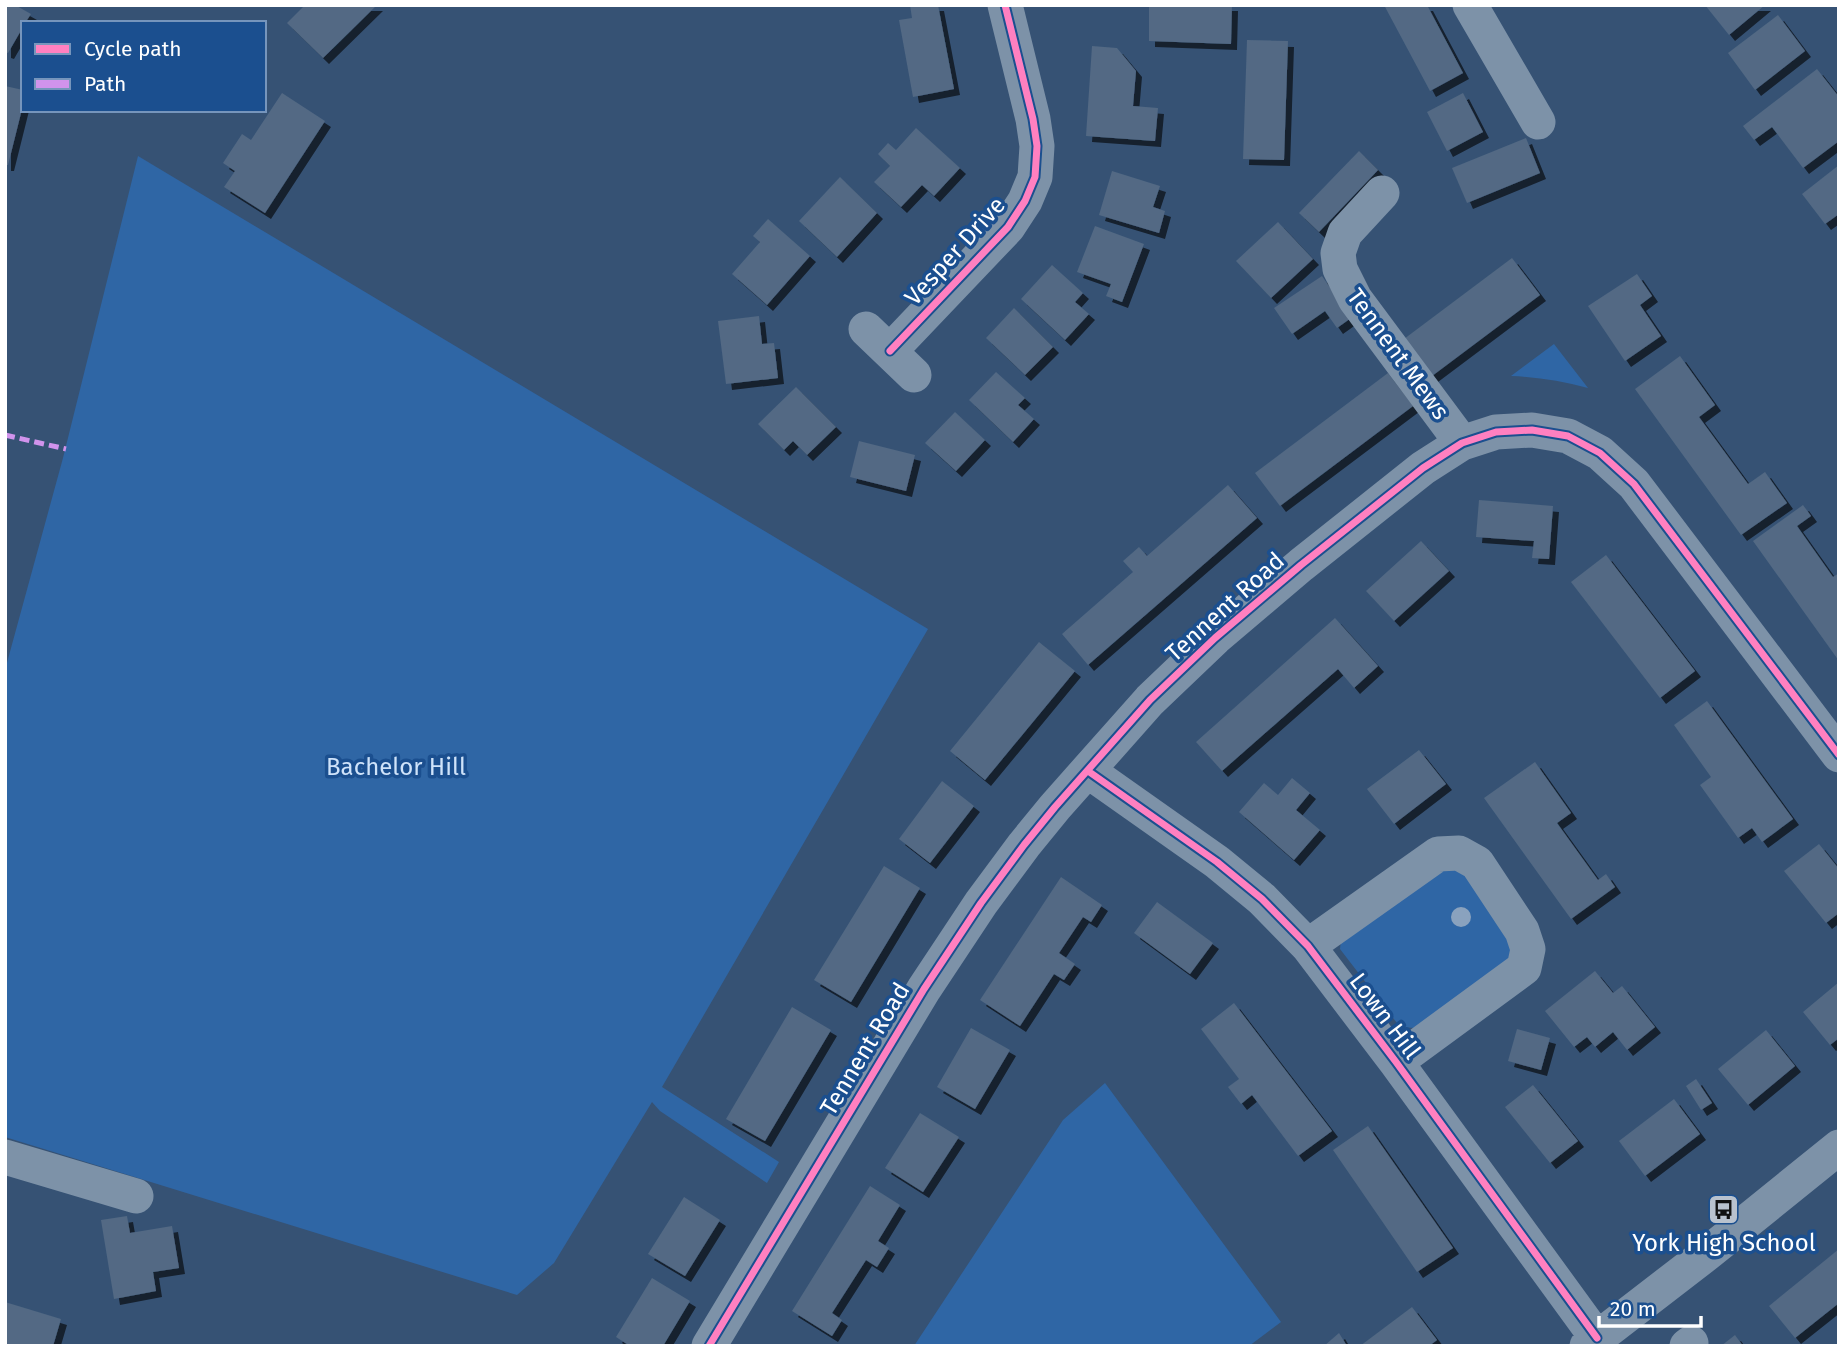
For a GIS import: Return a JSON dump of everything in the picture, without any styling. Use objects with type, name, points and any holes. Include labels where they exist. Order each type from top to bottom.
[{"type":"street","name":"Vesper Drive","points":[[890,352],[1008,227],[1025,201],[1035,177],[1037,146],[1033,119],[1005,5]]},
{"type":"street","points":[[1471,5],[1538,122]]},
{"type":"street","name":"Tennent Mews","points":[[1382,193],[1345,233],[1338,253],[1340,270],[1354,299],[1462,443]]},
{"type":"street","name":"Tennent Road","points":[[709,1346],[924,989],[981,902],[1024,845],[1150,700],[1215,638],[1423,468],[1462,443],[1496,432],[1532,430],[1568,436],[1600,453],[1633,484],[1839,755]]},
{"type":"street","name":"Lown Hill","points":[[1087,771],[1217,862],[1262,899],[1308,946],[1396,1062],[1592,1342]]},
{"type":"street","name":"Lown Hill","points":[[1308,946],[1438,854],[1459,853],[1477,863],[1522,931],[1528,949],[1524,968],[1396,1062]]},
{"type":"street","points":[[1592,1342],[1839,1147]]},
{"type":"street","points":[[5,1157],[136,1196]]},
{"type":"green space","name":"Bachelor Hill","points":[[138,156],[928,629],[662,1087],[779,1162],[767,1183],[660,1111],[652,1102],[554,1263],[517,1295],[5,1137],[5,670],[63,458]]},
{"type":"green space","points":[[1554,344],[1588,388],[1511,376]]},
{"type":"green space","points":[[1447,863],[1465,866],[1516,941],[1515,962],[1415,1028],[1400,1027],[1340,949],[1342,932]]},
{"type":"green space","points":[[1105,1083],[1281,1322],[1249,1346],[914,1346],[1063,1120]]},
{"type":"building","points":[[5,5],[15,5],[31,14],[26,21],[21,21],[21,30],[8,53],[5,52]]},
{"type":"building","points":[[305,5],[377,5],[323,58],[287,23]]},
{"type":"building","points":[[910,5],[938,5],[954,89],[913,97],[899,20],[912,18]]},
{"type":"building","points":[[1149,5],[1232,5],[1231,44],[1149,41]]},
{"type":"building","points":[[1384,5],[1427,5],[1463,73],[1430,91]]},
{"type":"building","points":[[1705,5],[1765,5],[1729,35]]},
{"type":"building","points":[[1778,15],[1805,51],[1755,90],[1728,53]]},
{"type":"building","points":[[1247,40],[1288,41],[1284,160],[1243,159]]},
{"type":"building","points":[[1092,46],[1117,48],[1136,71],[1133,106],[1158,108],[1155,141],[1086,136]]},
{"type":"building","points":[[1817,69],[1839,97],[1839,141],[1803,168],[1772,127],[1754,140],[1743,126]]},
{"type":"building","points":[[5,86],[21,90],[21,112],[8,165],[5,165]]},
{"type":"building","points":[[282,93],[325,121],[265,213],[224,187],[235,171],[223,163],[242,134],[251,140]]},
{"type":"building","points":[[1463,93],[1483,132],[1447,151],[1427,112]]},
{"type":"building","points":[[916,128],[960,168],[934,196],[922,185],[901,207],[874,182],[890,166],[878,154],[888,143],[896,150]]},
{"type":"building","points":[[1526,138],[1540,173],[1467,203],[1452,168]]},
{"type":"building","points":[[1359,151],[1378,170],[1319,232],[1299,213]]},
{"type":"building","points":[[1839,165],[1839,214],[1825,224],[1802,194]]},
{"type":"building","points":[[1112,171],[1160,186],[1153,207],[1165,211],[1159,233],[1099,215]]},
{"type":"building","points":[[840,177],[877,213],[837,257],[799,221]]},
{"type":"building","points":[[768,219],[810,256],[767,305],[732,274],[760,242],[753,236]]},
{"type":"building","points":[[1278,222],[1313,259],[1271,298],[1236,261]]},
{"type":"building","points":[[1095,226],[1144,244],[1122,302],[1106,296],[1111,284],[1077,272]]},
{"type":"building","points":[[1512,258],[1540,295],[1428,379],[1400,342]]},
{"type":"building","points":[[1052,265],[1083,293],[1075,302],[1089,314],[1065,340],[1021,299]]},
{"type":"building","points":[[1637,274],[1652,296],[1640,305],[1661,336],[1625,361],[1588,306]]},
{"type":"building","points":[[1322,276],[1351,318],[1337,328],[1325,311],[1292,334],[1274,308]]},
{"type":"building","points":[[1014,308],[1053,347],[1025,375],[986,338]]},
{"type":"building","points":[[759,316],[762,344],[774,343],[778,378],[726,384],[718,321]]},
{"type":"building","points":[[1680,356],[1715,405],[1699,417],[1748,484],[1765,472],[1787,503],[1741,535],[1635,389]]},
{"type":"building","points":[[996,372],[1025,398],[1018,405],[1034,419],[1013,442],[969,400]]},
{"type":"building","points":[[1388,373],[1413,406],[1280,506],[1255,473]]},
{"type":"building","points":[[796,387],[836,427],[807,455],[793,441],[784,450],[758,424]]},
{"type":"building","points":[[955,412],[985,440],[956,471],[925,443]]},
{"type":"building","points":[[859,441],[915,455],[906,491],[850,477]]},
{"type":"building","points":[[1228,485],[1257,518],[1088,665],[1062,634],[1133,572],[1123,561],[1139,547],[1147,556]]},
{"type":"building","points":[[1479,500],[1553,506],[1549,559],[1532,558],[1534,541],[1476,537]]},
{"type":"building","points":[[1803,505],[1811,516],[1797,526],[1833,577],[1839,573],[1839,661],[1753,541]]},
{"type":"building","points":[[1421,541],[1449,571],[1394,621],[1366,591]]},
{"type":"building","points":[[1606,555],[1695,671],[1660,698],[1571,582]]},
{"type":"building","points":[[1335,618],[1378,666],[1354,688],[1338,669],[1222,771],[1196,742]]},
{"type":"building","points":[[1039,642],[1075,671],[985,780],[950,751]]},
{"type":"building","points":[[1707,701],[1793,819],[1762,842],[1752,828],[1738,838],[1700,785],[1711,777],[1674,725]]},
{"type":"building","points":[[1419,750],[1446,784],[1394,824],[1367,789]]},
{"type":"building","points":[[1535,762],[1571,813],[1557,823],[1598,880],[1606,874],[1615,887],[1571,919],[1484,798]]},
{"type":"building","points":[[1292,778],[1310,793],[1296,810],[1320,830],[1294,860],[1239,812],[1264,783],[1278,795]]},
{"type":"building","points":[[942,781],[974,806],[930,863],[899,839]]},
{"type":"building","points":[[1819,844],[1839,869],[1839,913],[1826,923],[1784,871]]},
{"type":"building","points":[[884,866],[920,888],[851,1002],[814,980]]},
{"type":"building","points":[[1061,877],[1102,905],[1091,922],[1083,917],[1059,953],[1075,964],[1064,980],[1054,974],[1020,1026],[980,1000]]},
{"type":"building","points":[[1157,902],[1213,943],[1190,974],[1134,933]]},
{"type":"building","points":[[1595,971],[1613,993],[1622,986],[1655,1027],[1627,1050],[1613,1032],[1595,1047],[1587,1037],[1574,1047],[1545,1011]]},
{"type":"building","points":[[1839,982],[1839,1038],[1830,1045],[1803,1012]]},
{"type":"building","points":[[1234,1003],[1332,1131],[1298,1156],[1252,1095],[1241,1104],[1228,1087],[1239,1079],[1201,1029]]},
{"type":"building","points":[[792,1007],[831,1030],[765,1141],[726,1119]]},
{"type":"building","points":[[971,1028],[1010,1050],[975,1109],[937,1087]]},
{"type":"building","points":[[1517,1029],[1550,1038],[1541,1070],[1508,1061]]},
{"type":"building","points":[[1766,1030],[1795,1066],[1748,1105],[1718,1069]]},
{"type":"building","points":[[1696,1079],[1712,1103],[1701,1110],[1686,1086]]},
{"type":"building","points":[[1533,1085],[1578,1141],[1550,1163],[1505,1107]]},
{"type":"building","points":[[1674,1099],[1700,1134],[1645,1176],[1619,1141]]},
{"type":"building","points":[[920,1113],[959,1137],[923,1192],[885,1168]]},
{"type":"building","points":[[1368,1126],[1453,1248],[1417,1272],[1333,1150]]},
{"type":"building","points":[[870,1186],[900,1205],[878,1241],[889,1248],[877,1267],[866,1260],[832,1313],[842,1320],[832,1336],[792,1311]]},
{"type":"building","points":[[684,1197],[720,1220],[685,1276],[648,1254]]},
{"type":"building","points":[[127,1216],[130,1233],[172,1226],[179,1268],[153,1272],[156,1291],[114,1299],[101,1220]]},
{"type":"building","points":[[1839,1249],[1839,1303],[1795,1338],[1769,1306]]},
{"type":"building","points":[[652,1278],[690,1301],[663,1346],[630,1346],[616,1337]]},
{"type":"building","points":[[5,1302],[61,1319],[53,1346],[5,1344]]},
{"type":"building","points":[[1412,1307],[1437,1340],[1429,1346],[1360,1346]]},
{"type":"building","points":[[1339,1333],[1347,1346],[1324,1346]]},
{"type":"building","points":[[1735,1335],[1743,1346],[1721,1346]]},
{"type":"marked path","points":[[5,435],[66,449]]},
{"type":"cycle path","points":[[890,351],[1008,227],[1025,201],[1035,177],[1037,146],[1033,119],[1005,5]]},
{"type":"cycle path","points":[[709,1346],[924,989],[981,903],[1055,807],[1150,700],[1215,638],[1423,468],[1462,443],[1496,432],[1532,430],[1568,436],[1600,453],[1634,484],[1839,755]]},
{"type":"cycle path","points":[[1088,771],[1217,862],[1262,899],[1308,946],[1597,1338]]},
{"type":"place","name":"York High School","points":[[1724,1209]]}]
